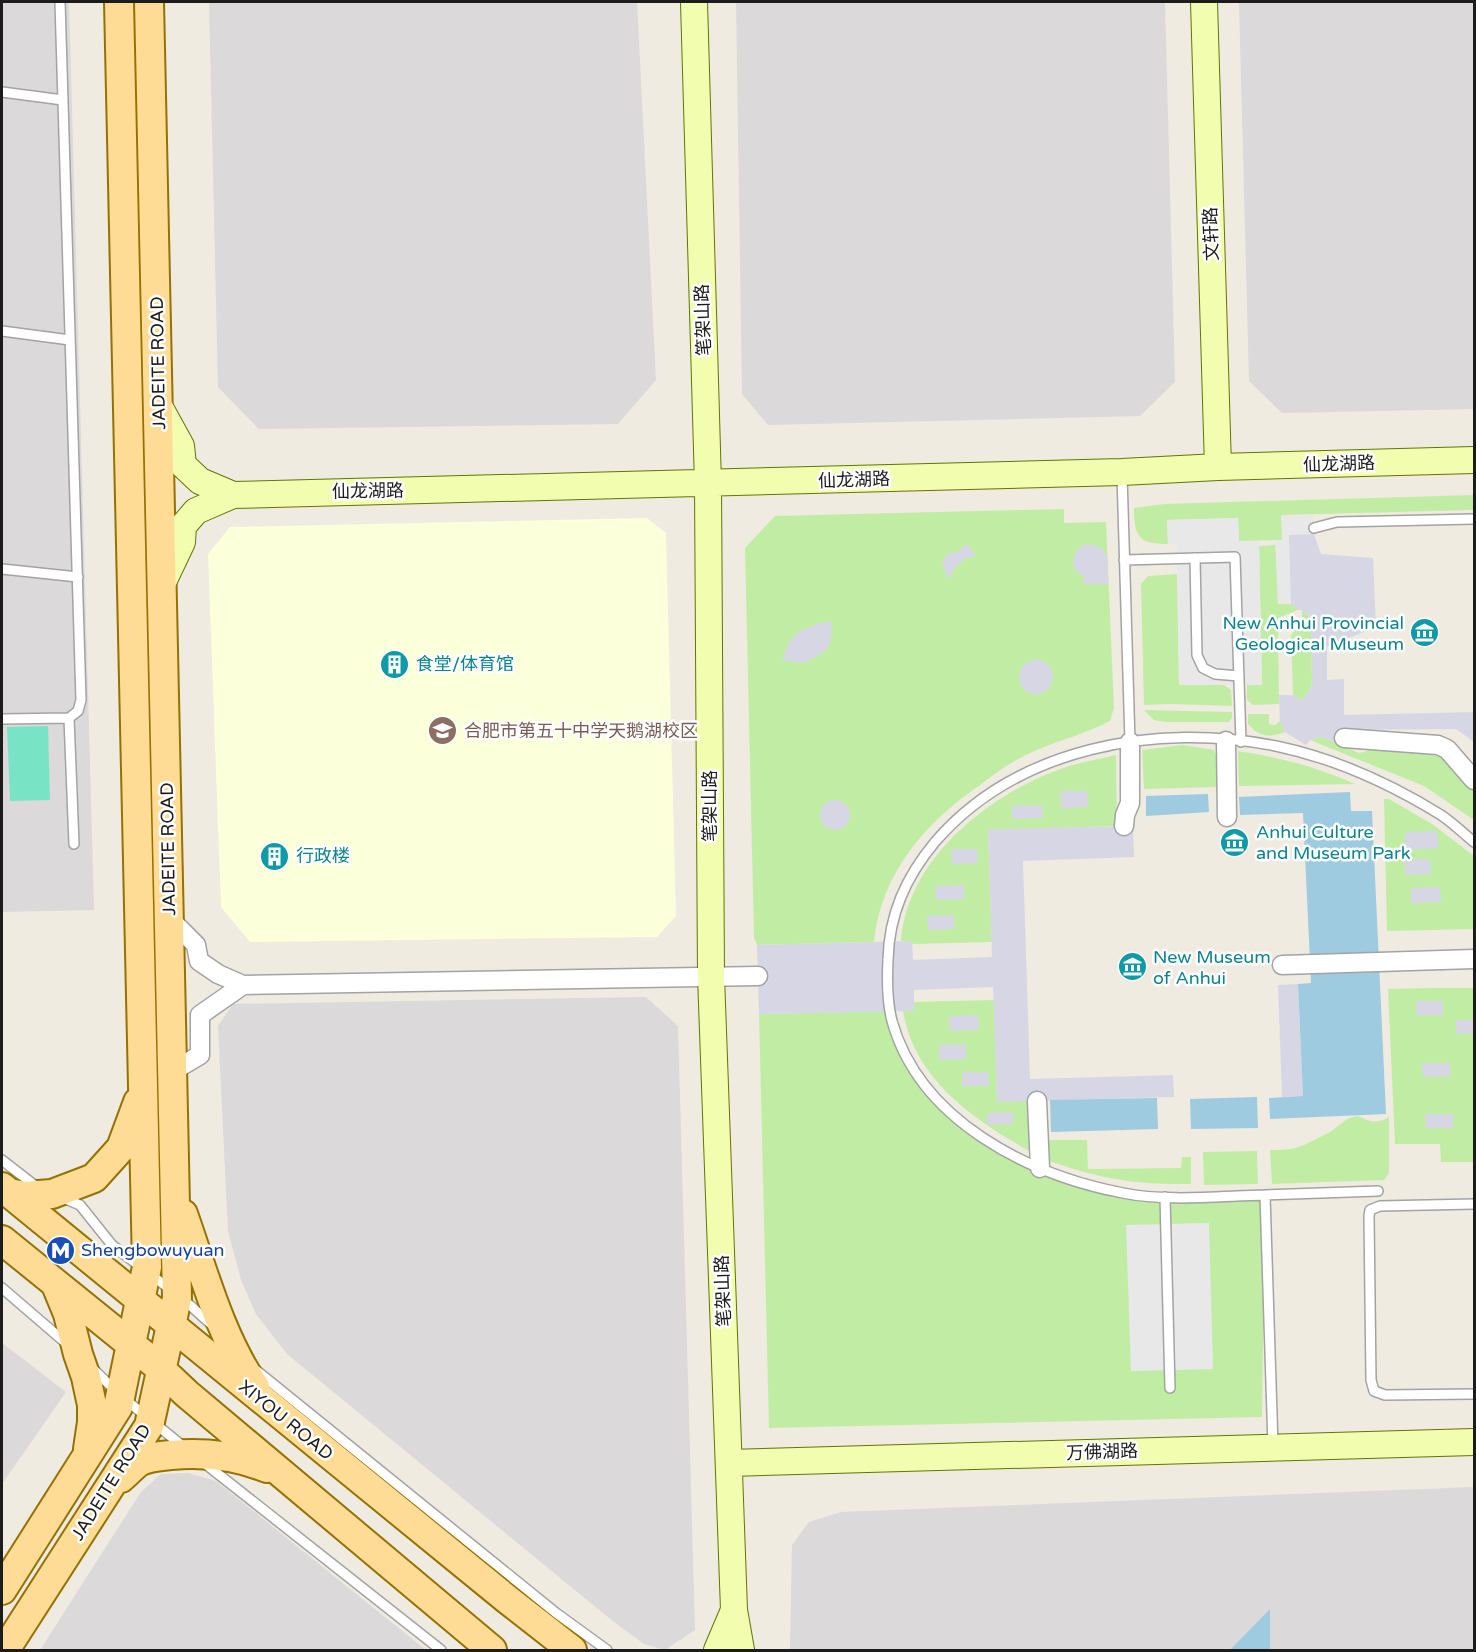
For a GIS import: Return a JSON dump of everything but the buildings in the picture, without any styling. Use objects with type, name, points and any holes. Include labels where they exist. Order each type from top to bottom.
[{"type":"main road","name":"JADEITE ROAD","points":[[2,1590],[118,1407],[146,1272],[119,2]]},
{"type":"main road","name":"JADEITE ROAD","points":[[5,1650],[149,1426],[177,1294],[149,2]]},
{"type":"main road","points":[[5,1190],[24,1196],[52,1194],[94,1178],[121,1148],[143,1088]]},
{"type":"main road","name":"XIYOU ROAD","points":[[5,1190],[498,1593],[573,1650]]},
{"type":"main road","points":[[175,1192],[232,1346],[245,1372],[268,1406]]},
{"type":"main road","points":[[2,1240],[131,1344],[187,1394],[492,1650]]},
{"type":"main road","points":[[55,1283],[68,1314],[92,1405],[92,1422],[86,1457]]},
{"type":"main road","points":[[107,1491],[140,1461],[161,1456],[192,1453],[221,1454],[251,1461],[282,1474]]},
{"type":"street","name":"笔架山路","points":[[694,2],[708,484],[711,976],[734,1610],[741,1650]]},
{"type":"street","name":"文轩路","points":[[1204,2],[1218,467]]},
{"type":"street","points":[[159,406],[181,446],[183,465],[200,481],[233,495]]},
{"type":"street","name":"仙龙湖路","points":[[233,495],[708,484],[1474,460]]},
{"type":"street","points":[[163,582],[182,542],[183,526],[196,511],[233,495]]},
{"type":"street","points":[[1344,738],[1438,745],[1447,749],[1474,780]]},
{"type":"street","points":[[1227,817],[1234,741]]},
{"type":"street","points":[[1124,826],[1130,802],[1130,742]]},
{"type":"street","points":[[169,918],[196,945],[199,961],[218,974],[243,986],[758,976]]},
{"type":"street","points":[[1282,965],[1474,960]]},
{"type":"street","points":[[173,1071],[201,1055],[201,1015],[243,986]]},
{"type":"street","points":[[1037,1101],[1040,1168]]},
{"type":"street","name":"万佛湖路","points":[[729,1463],[1474,1442]]},
{"type":"street","points":[[717,1650],[734,1610]]},
{"type":"lane","points":[[2,719],[69,718],[78,711],[81,700],[60,2]]},
{"type":"lane","points":[[2,92],[63,100]]},
{"type":"lane","points":[[2,331],[70,340]]},
{"type":"lane","points":[[1122,472],[1130,742]]},
{"type":"lane","points":[[1314,528],[1337,522],[1474,519]]},
{"type":"lane","points":[[1124,560],[1234,557],[1239,676],[1234,741]]},
{"type":"lane","points":[[1195,558],[1197,655],[1203,668],[1215,674],[1239,676]]},
{"type":"lane","points":[[2,568],[78,577]]},
{"type":"lane","points":[[69,718],[74,844]]},
{"type":"lane","points":[[1378,1191],[1265,1196],[1165,1197],[1117,1192],[1088,1185],[1040,1168],[996,1147],[972,1131],[928,1088],[910,1063],[892,1022],[887,973],[889,933],[894,913],[909,881],[934,843],[992,792],[1038,768],[1086,749],[1130,742],[1157,739],[1234,741],[1276,746],[1322,759],[1402,794],[1443,816],[1474,842]]},
{"type":"lane","points":[[2,1160],[35,1187],[80,1205],[112,1245],[202,1314],[252,1367],[556,1613],[607,1650]]},
{"type":"lane","points":[[1265,1196],[1273,1448]]},
{"type":"lane","points":[[1165,1197],[1170,1388]]},
{"type":"lane","points":[[1474,1204],[1380,1206],[1372,1208],[1369,1216],[1371,1380],[1374,1391],[1385,1395],[1474,1394]]},
{"type":"lane","points":[[2,1288],[55,1332],[121,1396],[150,1420],[441,1650]]},
{"type":"shaded area","points":[[2,2],[69,2],[94,910],[2,912]]},
{"type":"shaded area","points":[[209,2],[637,2],[656,380],[618,424],[259,429],[218,387]]},
{"type":"shaded area","points":[[736,2],[1165,2],[1175,382],[1140,416],[768,425],[742,394]]},
{"type":"shaded area","points":[[1239,2],[1474,2],[1474,409],[1282,413],[1249,381]]},
{"type":"shaded area","points":[[1281,515],[1313,515],[1314,534],[1289,535],[1291,604],[1278,604],[1275,540],[1282,540]]},
{"type":"shaded area","name":"合肥市第五十中学天鹅湖校区","points":[[647,518],[666,533],[676,916],[657,937],[250,942],[221,907],[208,554],[230,527]]},
{"type":"shaded area","points":[[1238,518],[1239,541],[1259,541],[1262,685],[1179,685],[1177,545],[1168,544],[1167,520]]},
{"type":"shaded area","points":[[1314,534],[1321,554],[1373,558],[1376,627],[1327,647],[1327,680],[1344,679],[1344,715],[1474,712],[1474,742],[1456,729],[1344,730],[1344,747],[1322,737],[1310,740],[1306,745],[1285,732],[1280,721],[1279,695],[1293,695],[1301,701],[1311,688],[1312,681],[1311,617],[1291,604],[1289,535]]},
{"type":"shaded area","points":[[967,544],[976,556],[966,558],[959,564],[953,570],[949,580],[942,563],[948,553],[955,553]]},
{"type":"shaded area","points":[[1083,545],[1100,547],[1104,551],[1108,560],[1108,584],[1084,584],[1084,577],[1073,565],[1075,553]]},
{"type":"shaded area","points":[[832,621],[830,644],[824,652],[804,663],[782,660],[788,644],[798,632],[819,623]]},
{"type":"shaded area","points":[[1036,660],[1048,665],[1053,677],[1048,689],[1036,694],[1024,689],[1019,677],[1024,665]]},
{"type":"shaded area","points":[[1061,791],[1087,791],[1088,807],[1061,808]]},
{"type":"shaded area","points":[[835,800],[846,804],[850,815],[846,826],[835,830],[824,826],[820,815],[824,804]]},
{"type":"shaded area","points":[[1042,805],[1043,818],[1012,819],[1012,806]]},
{"type":"shaded area","points":[[1133,826],[1134,857],[1023,861],[1030,1079],[1173,1075],[1174,1097],[997,1102],[993,987],[914,990],[914,1011],[759,1014],[757,945],[912,941],[913,960],[992,957],[988,829]]},
{"type":"shaded area","points":[[1437,831],[1438,848],[1406,850],[1405,832]]},
{"type":"shaded area","points":[[951,849],[977,849],[978,863],[952,864]]},
{"type":"shaded area","points":[[1430,859],[1431,874],[1405,875],[1405,860]]},
{"type":"shaded area","points":[[964,885],[964,899],[936,900],[935,886]]},
{"type":"shaded area","points":[[1440,887],[1441,902],[1411,903],[1411,888]]},
{"type":"shaded area","points":[[954,915],[954,929],[928,930],[927,916]]},
{"type":"shaded area","points":[[1298,984],[1303,1096],[1282,1097],[1278,985]]},
{"type":"shaded area","points":[[646,997],[678,1026],[695,1630],[665,1650],[644,1644],[614,1622],[287,1354],[256,1314],[241,1280],[228,1231],[218,1026],[233,1004]]},
{"type":"shaded area","points":[[1416,1001],[1443,1001],[1443,1015],[1416,1015]]},
{"type":"shaded area","points":[[978,1015],[979,1030],[950,1031],[949,1016]]},
{"type":"shaded area","points":[[1456,1020],[1474,1020],[1474,1033],[1456,1034]]},
{"type":"shaded area","points":[[966,1044],[966,1059],[939,1060],[939,1045]]},
{"type":"shaded area","points":[[1422,1063],[1450,1063],[1450,1076],[1423,1077]]},
{"type":"shaded area","points":[[962,1072],[988,1072],[989,1086],[962,1086]]},
{"type":"shaded area","points":[[1013,1112],[1013,1124],[987,1125],[987,1113]]},
{"type":"shaded area","points":[[1425,1114],[1453,1114],[1453,1128],[1426,1128]]},
{"type":"shaded area","points":[[1209,1223],[1213,1369],[1131,1371],[1126,1225]]},
{"type":"shaded area","points":[[2,1343],[66,1392],[2,1484]]},
{"type":"shaded area","points":[[188,1473],[216,1481],[426,1650],[40,1650],[141,1492],[161,1474]]},
{"type":"shaded area","points":[[1474,1487],[1474,1650],[791,1650],[790,1648],[792,1545],[809,1522],[841,1512]]},
{"type":"green space","points":[[1474,495],[1474,510],[1282,515],[1282,540],[1239,541],[1238,518],[1167,520],[1168,544],[1158,544],[1144,540],[1140,536],[1134,518],[1134,508],[1164,504]]},
{"type":"green space","points":[[1064,509],[1064,523],[1106,522],[1114,708],[1110,721],[1017,760],[941,816],[924,833],[896,872],[878,917],[874,942],[757,945],[754,937],[745,548],[775,516]]},
{"type":"green space","points":[[1276,545],[1278,604],[1291,604],[1300,609],[1278,618],[1279,704],[1253,705],[1247,700],[1247,685],[1262,685],[1259,546]]},
{"type":"green space","points":[[1177,574],[1179,685],[1224,685],[1231,690],[1232,706],[1144,705],[1141,584],[1148,576]]},
{"type":"green space","points":[[1302,611],[1311,617],[1312,681],[1311,688],[1301,701],[1293,695],[1291,635],[1302,622]]},
{"type":"green space","points":[[1144,710],[1232,712],[1232,718],[1229,722],[1165,722],[1154,720]]},
{"type":"green space","points":[[1248,714],[1269,714],[1269,724],[1275,725],[1280,721],[1285,732],[1270,736],[1261,734],[1248,724]]},
{"type":"green space","points":[[48,726],[50,800],[10,801],[7,727]]},
{"type":"green space","points":[[1322,737],[1359,753],[1385,746],[1447,758],[1474,788],[1474,820],[1424,786],[1310,740]]},
{"type":"green space","points":[[1183,745],[1214,750],[1217,758],[1217,787],[1144,789],[1142,750]]},
{"type":"green space","points":[[1238,751],[1298,763],[1355,784],[1239,786]]},
{"type":"green space","points":[[1116,755],[1117,826],[988,830],[992,942],[912,944],[912,941],[901,941],[906,913],[917,886],[933,861],[952,838],[974,818],[998,800],[1050,773]]},
{"type":"green space","points":[[1384,799],[1389,799],[1432,824],[1474,856],[1474,929],[1387,931]]},
{"type":"green space","points":[[1474,988],[1474,1162],[1441,1162],[1440,1144],[1395,1144],[1388,989]]},
{"type":"green space","points":[[994,1000],[997,1101],[1027,1101],[1029,1151],[967,1111],[933,1077],[919,1057],[909,1035],[903,1011],[914,1011],[914,1002]]},
{"type":"green space","points":[[890,1011],[911,1063],[955,1116],[996,1147],[1053,1173],[1126,1194],[1265,1195],[1262,1417],[769,1428],[759,1014]]},
{"type":"green space","points":[[1357,1116],[1376,1122],[1389,1117],[1389,1173],[1384,1180],[1272,1184],[1270,1150],[1302,1146]]},
{"type":"green space","points":[[1049,1140],[1087,1140],[1088,1169],[1181,1168],[1182,1157],[1191,1157],[1191,1184],[1119,1180],[1068,1167],[1049,1161]]},
{"type":"green space","points":[[1257,1151],[1258,1184],[1204,1185],[1203,1152]]},
{"type":"water","points":[[1350,792],[1351,811],[1372,811],[1386,1114],[1270,1119],[1269,1098],[1303,1096],[1298,984],[1311,983],[1303,813],[1240,815],[1239,797]]},
{"type":"water","points":[[1208,794],[1209,812],[1146,816],[1146,796]]},
{"type":"water","points":[[1257,1097],[1258,1128],[1191,1129],[1190,1099]]},
{"type":"water","points":[[1157,1098],[1158,1129],[1051,1132],[1050,1100]]},
{"type":"water","points":[[1270,1609],[1270,1650],[1230,1650]]},
{"type":"place","name":"New Anhui Provincial Geological Museum","points":[[1425,633]]},
{"type":"place","name":"食堂/体育馆","points":[[395,664]]},
{"type":"place","name":"合肥市第五十中学天鹅湖校区","points":[[443,731]]},
{"type":"place","name":"Anhui Culture and Museum Park","points":[[1235,842]]},
{"type":"place","name":"行政楼","points":[[275,856]]},
{"type":"place","name":"New Museum of Anhui","points":[[1132,967]]},
{"type":"place","name":"Shengbowuyuan","points":[[60,1250]]}]
